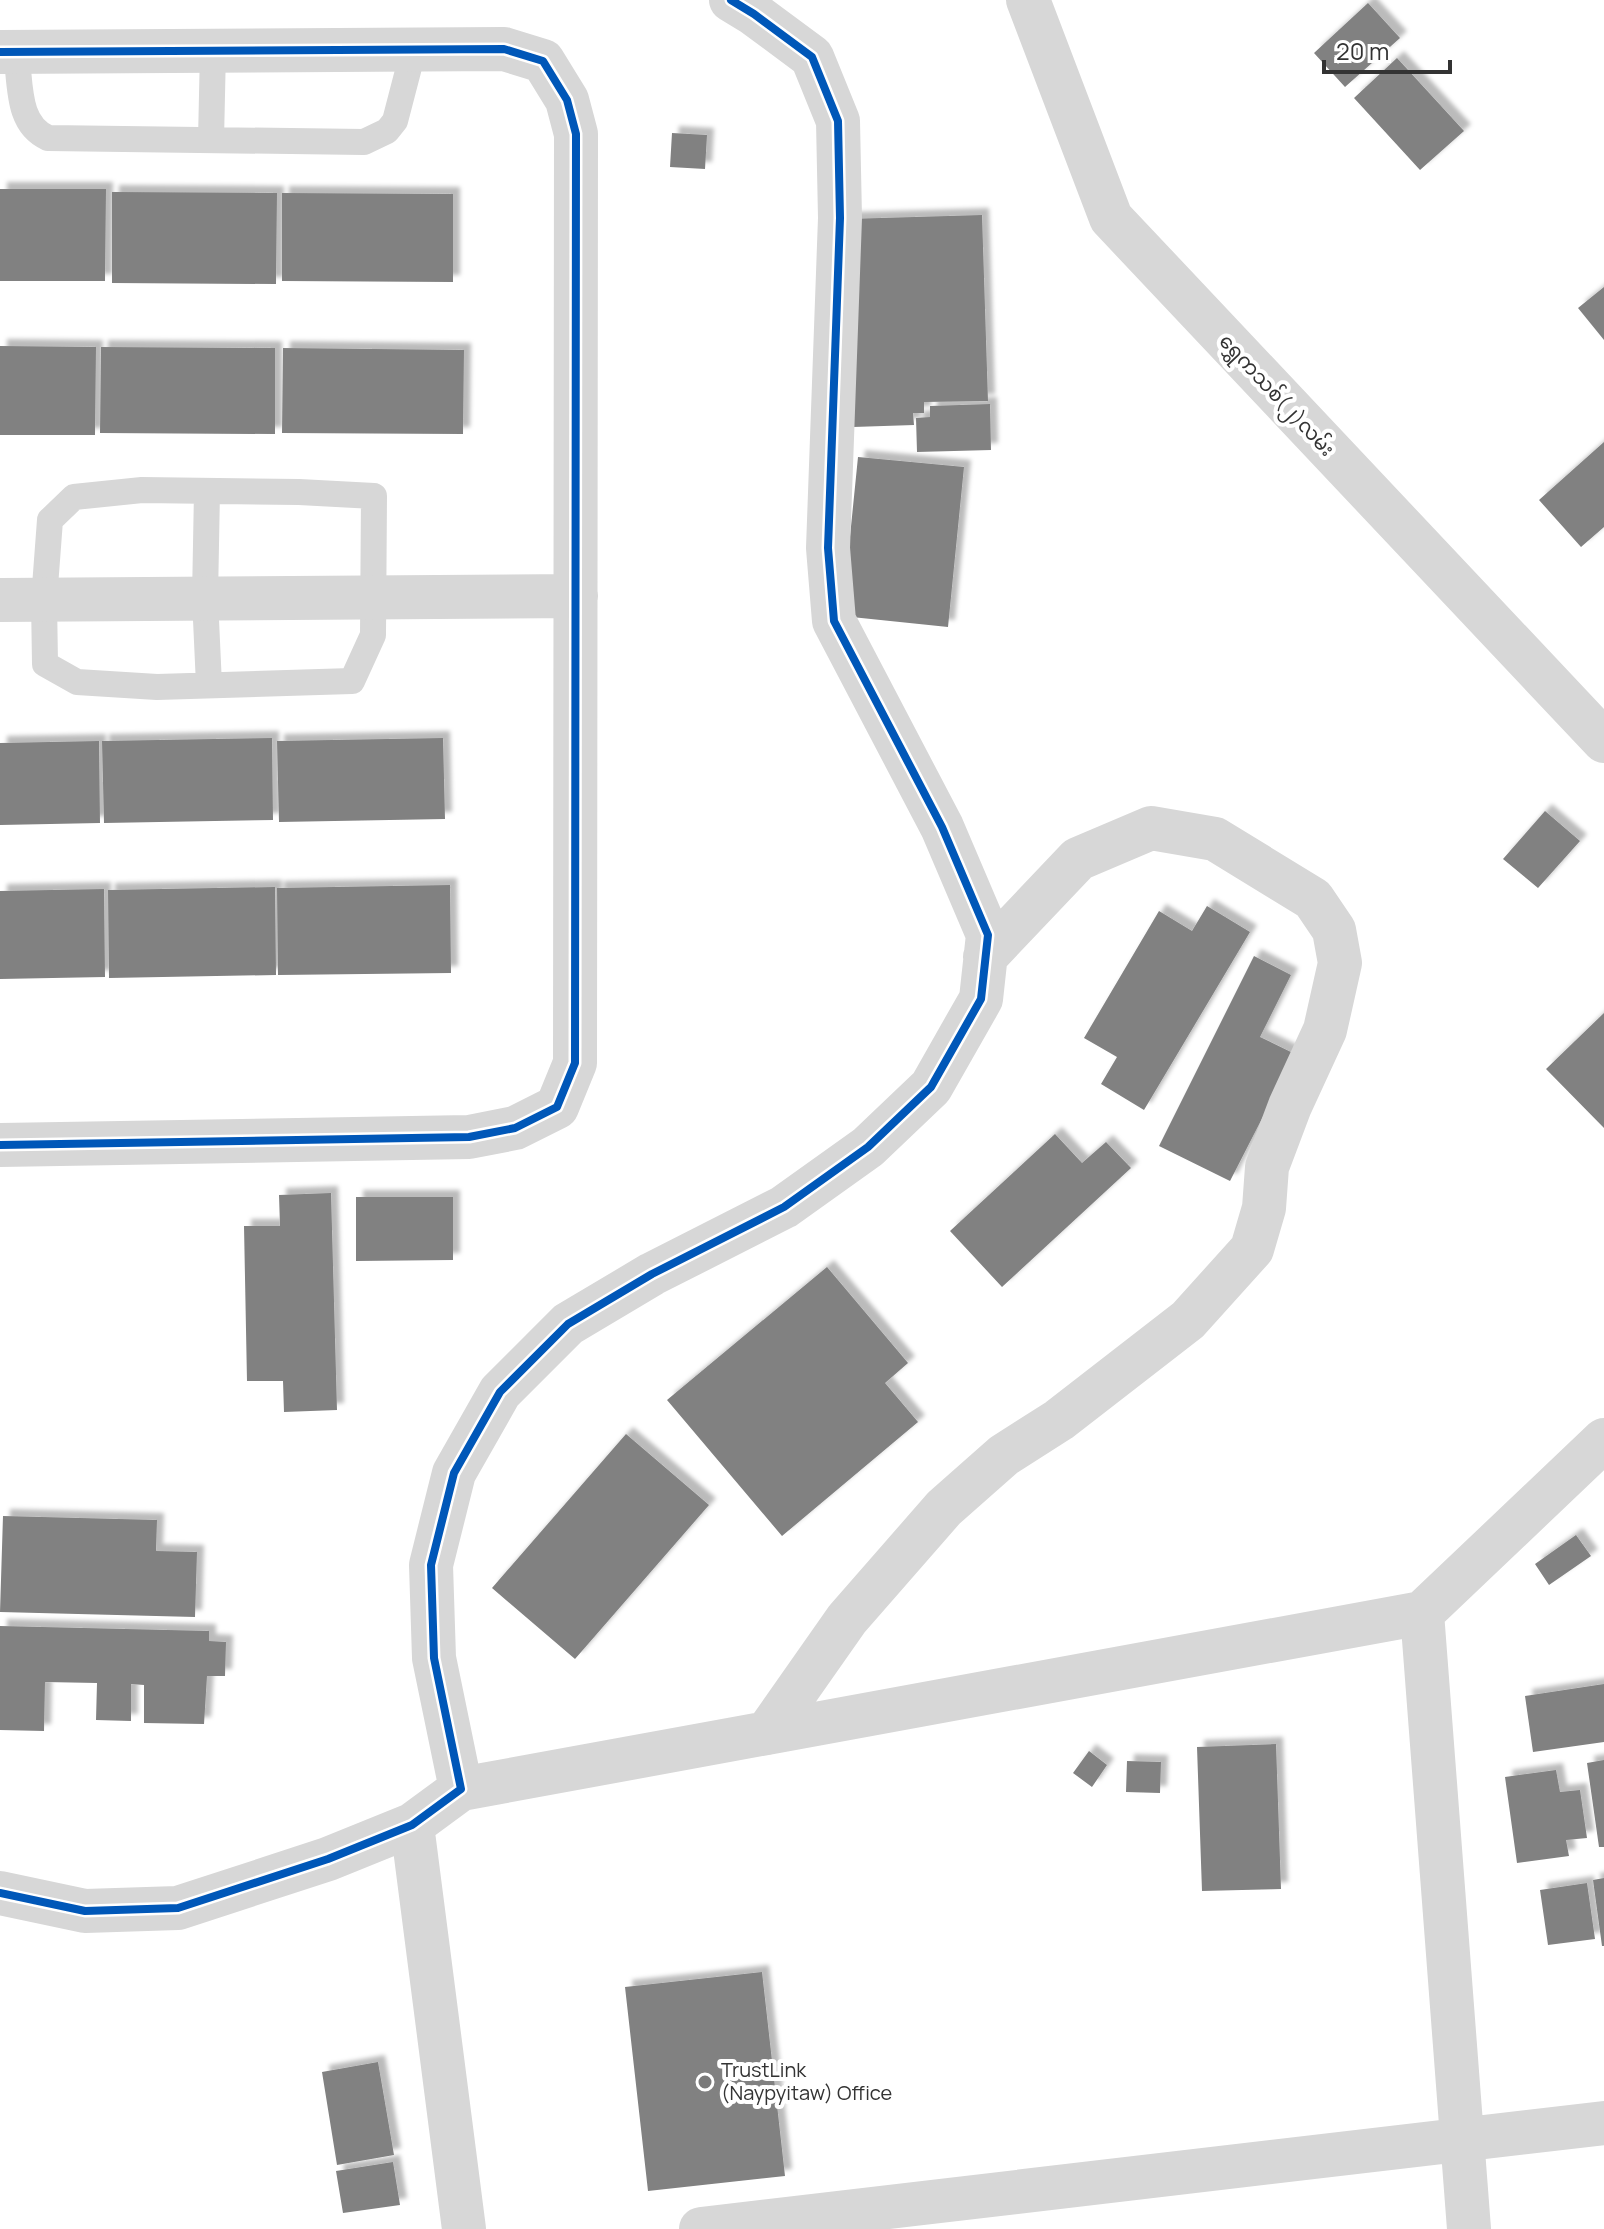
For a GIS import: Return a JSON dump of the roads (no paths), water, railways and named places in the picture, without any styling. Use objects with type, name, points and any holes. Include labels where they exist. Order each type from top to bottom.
[{"type":"street","points":[[461,1789],[434,1658],[431,1565],[454,1473],[500,1392],[568,1324],[652,1274],[784,1207],[868,1147],[931,1087],[981,999],[988,935],[942,827],[834,621],[828,548],[840,218],[838,121],[812,57],[731,0]]},
{"type":"street","name":"ရွှေကသစ်(၂)လမ်း","points":[[1028,0],[1111,218],[1604,741]]},
{"type":"street","points":[[0,1145],[469,1137],[515,1128],[557,1107],[575,1063],[576,134],[567,100],[543,61],[504,49],[8,52]]},
{"type":"street","points":[[0,600],[576,596]]},
{"type":"street","points":[[767,1733],[847,1619],[944,1508],[1004,1455],[1059,1420],[1188,1320],[1252,1249],[1264,1208],[1267,1167],[1290,1106],[1325,1030],[1340,963],[1334,930],[1313,899],[1215,839],[1151,828],[1078,859],[985,957]]},
{"type":"street","points":[[0,1893],[85,1911],[178,1908],[328,1859],[412,1825],[461,1789],[1422,1613],[1597,1460]]},
{"type":"street","points":[[1422,1613],[1469,2229]]},
{"type":"street","points":[[412,1825],[464,2229]]},
{"type":"street","points":[[701,2229],[1604,2123]]},
{"type":"lane","points":[[8,52],[25,117],[34,131],[48,138],[364,142],[387,131],[395,121],[414,48]]},
{"type":"lane","points":[[211,140],[213,50]]},
{"type":"lane","points":[[142,490],[207,491],[374,496],[373,635],[352,681],[157,687],[77,682],[45,664],[44,600],[50,520],[74,497],[142,490]]},
{"type":"lane","points":[[207,491],[205,598],[209,685]]},
{"type":"place","name":"TrustLink (Naypyitaw) Office","points":[[705,2082]]}]
